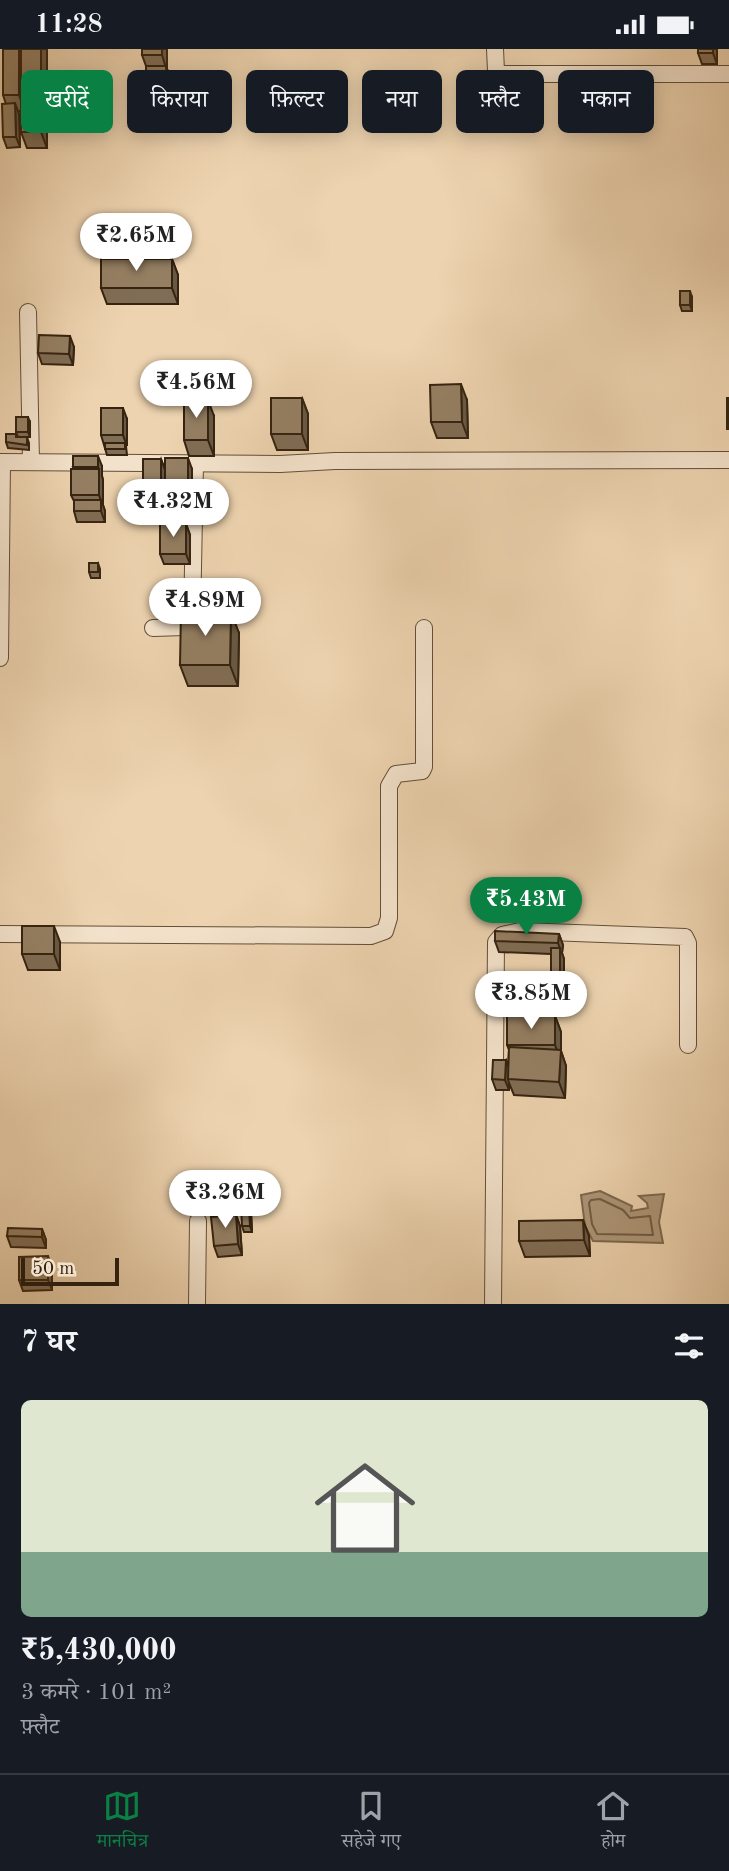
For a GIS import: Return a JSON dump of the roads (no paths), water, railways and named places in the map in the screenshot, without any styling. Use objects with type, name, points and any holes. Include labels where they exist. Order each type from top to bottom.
[{"type":"street","points":[[495,49],[496,71],[501,74],[729,74]]},
{"type":"street","points":[[27,312],[31,462]]},
{"type":"street","points":[[0,658],[1,462],[729,460]]},
{"type":"street","points":[[153,628],[188,626],[192,620],[195,463]]},
{"type":"street","points":[[0,934],[371,936],[385,931],[389,918],[389,786],[396,774],[422,771],[424,767],[424,628]]},
{"type":"street","points":[[493,1304],[496,942],[502,935],[520,930],[685,937],[688,943],[688,1045]]},
{"type":"street","points":[[197,1304],[198,1221]]},
{"type":"water","points":[[600,1191],[632,1206],[631,1211],[648,1208],[647,1203],[639,1196],[664,1194],[659,1222],[663,1243],[593,1241],[585,1226],[581,1195]]}]
